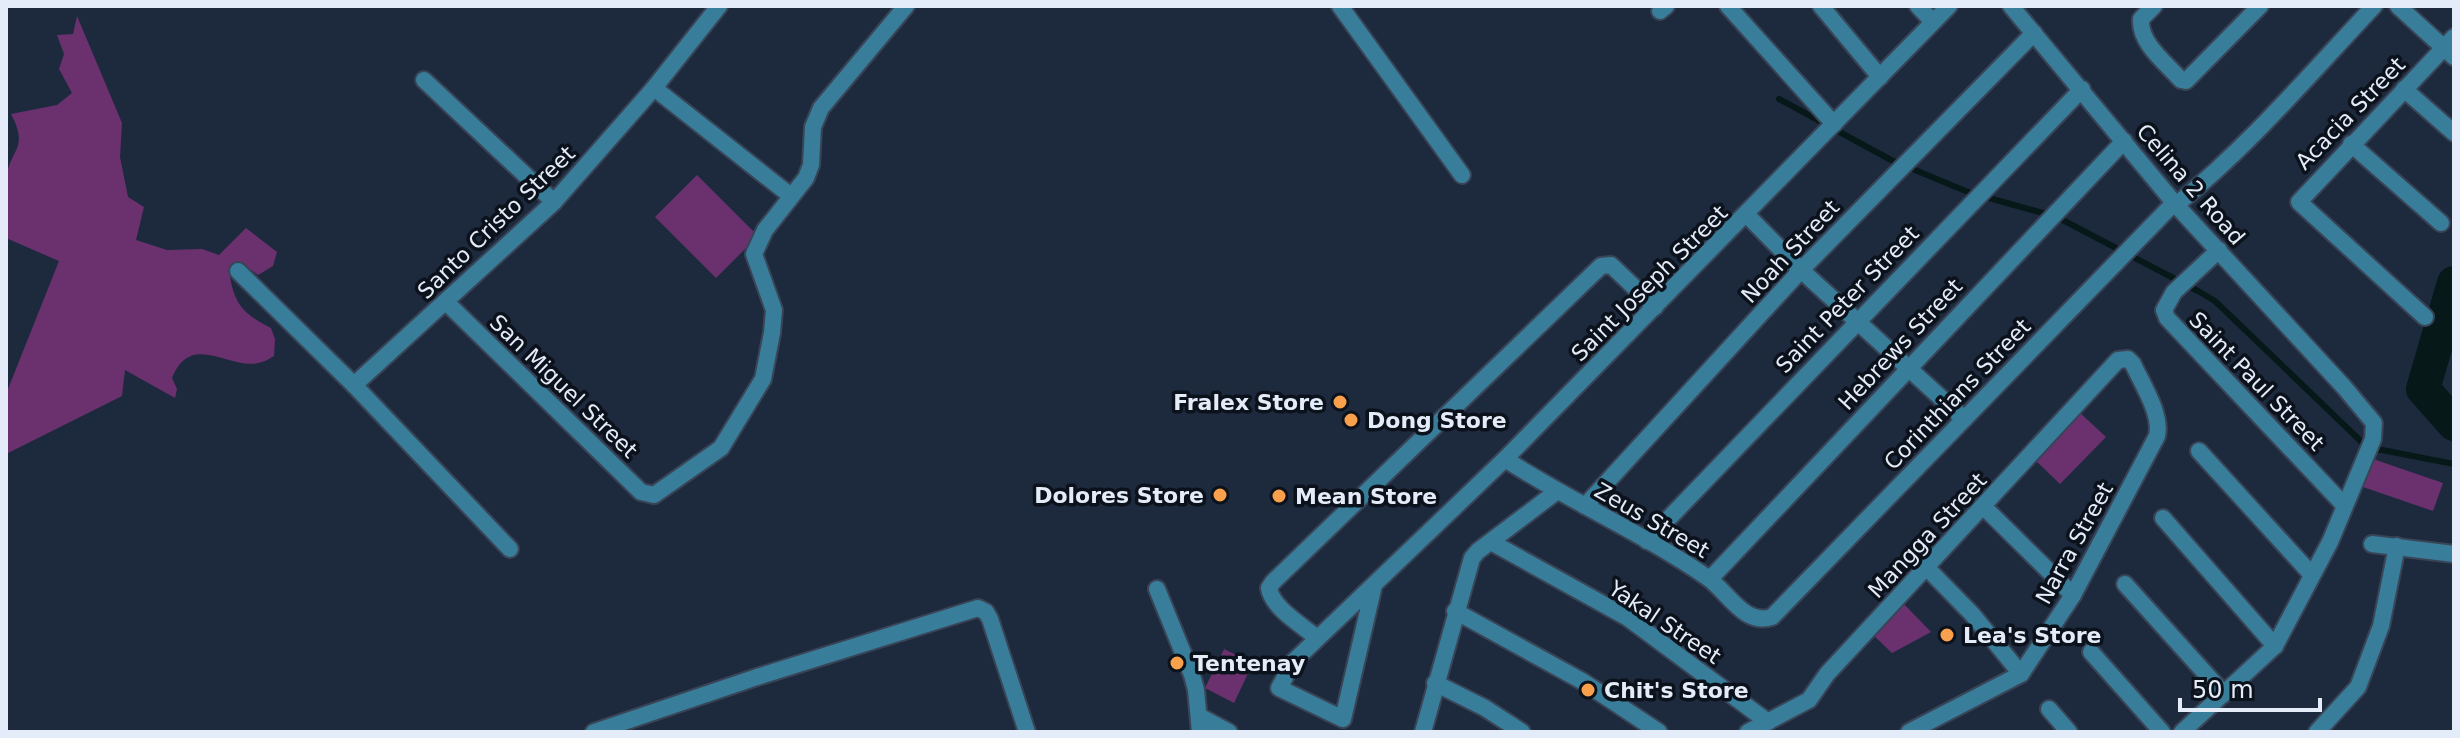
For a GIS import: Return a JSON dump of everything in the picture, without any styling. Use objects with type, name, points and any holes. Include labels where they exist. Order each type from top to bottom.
[{"type":"street","name":"Santo Cristo Street","points":[[354,385],[554,202],[654,88],[719,6]]},
{"type":"street","points":[[1340,6],[1462,175]]},
{"type":"street","points":[[1728,6],[1829,130]]},
{"type":"street","points":[[1821,6],[1880,77]]},
{"type":"street","points":[[1918,6],[1933,22]]},
{"type":"street","name":"Saint Joseph Street","points":[[1374,585],[1343,719],[1279,688],[1294,661],[1505,459],[1949,6]]},
{"type":"street","name":"Celina 2 Road","points":[[2011,6],[2175,204],[2374,423],[2373,439],[2344,505]]},
{"type":"street","points":[[2154,6],[2141,19],[2140,28],[2144,38],[2181,80],[2190,79],[2260,6]]},
{"type":"street","name":"Corinthians Street","points":[[1772,617],[2122,256],[2175,204],[2210,178],[2374,6]]},
{"type":"street","points":[[2398,6],[2450,47]]},
{"type":"street","points":[[654,88],[791,196],[806,178],[811,165],[813,127],[821,108],[902,7]]},
{"type":"street","name":"Noah Street","points":[[1585,506],[1801,270],[2034,33]]},
{"type":"street","name":"Acacia Street","points":[[2425,317],[2300,205],[2300,198],[2404,89],[2450,47]]},
{"type":"street","points":[[424,80],[554,202]]},
{"type":"street","name":"Saint Peter Street","points":[[1647,541],[2082,89]]},
{"type":"street","points":[[2404,89],[2454,133]]},
{"type":"street","name":"Hebrews Street","points":[[1710,579],[2124,141]]},
{"type":"street","points":[[2351,144],[2441,223]]},
{"type":"street","name":"San Miguel Street","points":[[446,302],[641,492],[654,495],[721,448],[763,379],[774,310],[754,254],[765,230],[791,196]]},
{"type":"street","points":[[1747,215],[1801,270],[1963,418]]},
{"type":"street","name":"Saint Paul Street","points":[[2219,250],[2180,287],[2164,310],[2167,318],[2344,505]]},
{"type":"street","points":[[1317,638],[1276,602],[1269,588],[1273,582],[1601,266],[1611,265],[1655,307]]},
{"type":"street","points":[[238,271],[354,385],[510,549]]},
{"type":"street","name":"Mangga Street","points":[[1748,732],[1809,700],[1827,674],[2118,360],[2128,359]]},
{"type":"street","name":"Narra Street","points":[[1909,732],[2021,674],[2073,595],[2159,428],[2133,364],[2128,359]]},
{"type":"street","points":[[2199,451],[2312,575]]},
{"type":"street","name":"Zeus Street","points":[[1505,459],[1556,492],[1710,579],[1752,618],[1763,620],[1772,617]]},
{"type":"street","points":[[1423,732],[1472,558],[1556,492]]},
{"type":"street","points":[[2182,732],[2275,646],[2330,542],[2344,505]]},
{"type":"street","points":[[1984,507],[2073,595]]},
{"type":"street","points":[[2163,518],[2275,646]]},
{"type":"street","name":"Yakal Street","points":[[1491,542],[1628,618],[1768,722]]},
{"type":"street","points":[[2372,544],[2454,554]]},
{"type":"street","points":[[2317,732],[2358,687],[2381,626],[2397,546]]},
{"type":"street","points":[[1927,568],[1972,614],[2021,674]]},
{"type":"street","points":[[2125,584],[2224,694]]},
{"type":"street","points":[[1157,589],[1186,658],[1196,690],[1200,724],[1229,732]]},
{"type":"street","points":[[594,732],[616,728],[978,608],[986,612],[990,619],[1027,732]]},
{"type":"street","points":[[1455,611],[1582,681],[1659,732]]},
{"type":"street","points":[[2091,652],[2162,732]]},
{"type":"street","points":[[1435,683],[1506,727],[1522,732]]},
{"type":"street","points":[[2049,709],[2069,732]]},
{"type":"shaded area","points":[[77,16],[122,123],[120,157],[128,197],[144,207],[136,240],[167,250],[202,249],[219,255],[246,228],[277,252],[273,266],[258,275],[240,262],[229,271],[241,306],[271,328],[275,339],[274,356],[264,362],[250,364],[201,354],[190,356],[180,364],[172,378],[177,389],[175,398],[125,370],[122,396],[6,454],[6,394],[59,261],[6,238],[6,180],[19,143],[11,114],[57,105],[72,93],[59,69],[64,54],[57,35],[73,34]]},
{"type":"shaded area","points":[[697,175],[758,236],[716,278],[655,217]]},
{"type":"shaded area","points":[[2078,411],[2106,437],[2060,484],[2033,458]]},
{"type":"shaded area","points":[[2373,459],[2443,483],[2433,511],[2363,487]]},
{"type":"shaded area","points":[[1900,600],[1931,632],[1892,653],[1870,632]]},
{"type":"shaded area","points":[[1224,649],[1253,663],[1234,703],[1205,688]]},
{"type":"waterway","points":[[1779,99],[1891,160],[1968,192],[2057,217],[2198,291],[2215,301],[2370,450],[2454,464]]},
{"type":"waterway","points":[[2454,283],[2423,389],[2454,424]]},
{"type":"place","name":"Fralex Store","points":[[1340,402]]},
{"type":"place","name":"Dong Store","points":[[1351,420]]},
{"type":"place","name":"Dolores Store","points":[[1220,495]]},
{"type":"place","name":"Mean Store","points":[[1279,496]]},
{"type":"place","name":"Lea's Store","points":[[1947,635]]},
{"type":"place","name":"Tentenay","points":[[1177,663]]},
{"type":"place","name":"Chit's Store","points":[[1588,690]]}]
